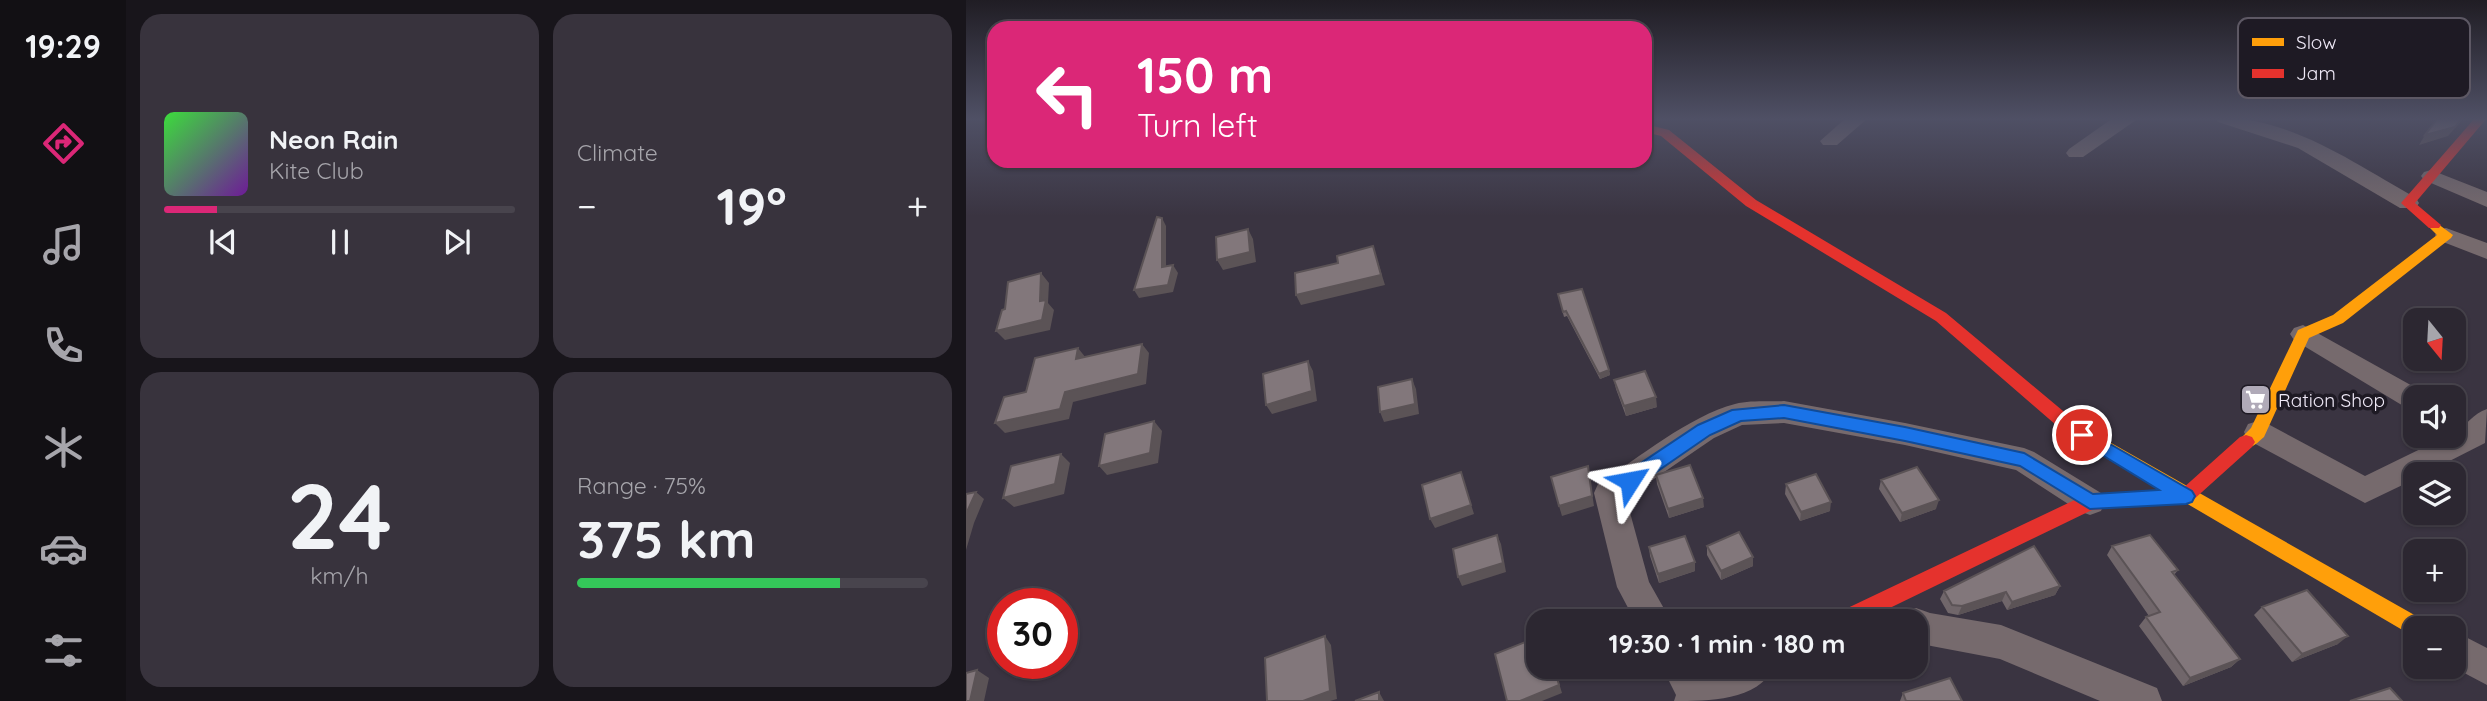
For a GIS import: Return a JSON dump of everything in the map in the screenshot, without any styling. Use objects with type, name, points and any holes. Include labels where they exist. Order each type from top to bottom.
[{"type":"street","points":[[1687,151],[1751,203],[1941,317],[2061,422],[2403,619]]},
{"type":"street","points":[[2319,151],[2408,203],[2446,234],[2487,252]]},
{"type":"street","points":[[2408,203],[2453,151]]},
{"type":"street","points":[[2431,176],[2487,200]]},
{"type":"street","points":[[1865,609],[2090,502],[2186,496],[2258,432],[2303,334],[2338,319],[2446,234]]},
{"type":"street","points":[[2303,334],[2403,393]]},
{"type":"street","points":[[1647,609],[1634,587],[1609,493],[1704,430],[1738,414],[1784,412],[1905,434],[2024,460],[2090,502]]},
{"type":"street","points":[[2258,432],[2365,490],[2472,426]]},
{"type":"street","points":[[1874,604],[1885,609]]},
{"type":"street","points":[[1928,629],[2001,642],[2144,701]]},
{"type":"street","points":[[2466,655],[2487,667]]},
{"type":"street","points":[[1690,688],[1718,679]]},
{"type":"building","points":[[1157,217],[1162,218],[1162,267],[1173,265],[1168,285],[1134,290]]},
{"type":"building","points":[[1248,229],[1250,252],[1217,260],[1216,237]]},
{"type":"building","points":[[1373,246],[1381,275],[1296,295],[1295,273],[1338,263],[1337,256]]},
{"type":"building","points":[[1041,273],[1040,301],[1046,300],[1042,320],[996,331],[1002,310],[1005,309],[1008,282]]},
{"type":"building","points":[[1582,289],[1609,370],[1599,374],[1566,311],[1563,312],[1558,294]]},
{"type":"building","points":[[1142,344],[1138,374],[1065,392],[1060,409],[995,423],[1004,397],[1026,392],[1035,358],[1078,348],[1076,359]]},
{"type":"building","points":[[1308,361],[1312,391],[1266,405],[1263,374]]},
{"type":"building","points":[[1645,371],[1656,397],[1624,406],[1614,380]]},
{"type":"building","points":[[1412,379],[1415,404],[1380,412],[1378,387]]},
{"type":"building","points":[[1154,421],[1150,453],[1099,466],[1105,434]]},
{"type":"building","points":[[1061,454],[1055,484],[1003,498],[1011,466]]},
{"type":"building","points":[[1690,465],[1703,498],[1668,509],[1656,475]]},
{"type":"building","points":[[1588,466],[1592,496],[1559,506],[1551,477]]},
{"type":"building","points":[[1917,467],[1939,500],[1902,513],[1881,480]]},
{"type":"building","points":[[1461,472],[1471,505],[1430,519],[1422,485]]},
{"type":"building","points":[[1816,474],[1831,502],[1801,512],[1786,484]]},
{"type":"building","points":[[976,492],[966,514],[966,494]]},
{"type":"building","points":[[1739,532],[1753,557],[1721,571],[1707,546]]},
{"type":"building","points":[[1497,535],[1503,563],[1458,577],[1453,549]]},
{"type":"building","points":[[2150,535],[2178,570],[2172,572],[2240,659],[2190,678],[2146,617],[2160,612],[2112,546]]},
{"type":"building","points":[[1685,536],[1695,562],[1658,574],[1649,547]]},
{"type":"building","points":[[2034,546],[2060,586],[2012,602],[2006,592],[1962,606],[1952,605],[1944,591]]},
{"type":"building","points":[[2307,590],[2348,636],[2302,654],[2262,607]]},
{"type":"building","points":[[1325,636],[1330,691],[1303,701],[1267,701],[1265,658]]},
{"type":"building","points":[[1526,642],[1526,679],[1557,679],[1559,685],[1520,701],[1507,701],[1495,654]]},
{"type":"building","points":[[977,670],[970,701],[966,701],[966,673]]},
{"type":"building","points":[[1950,678],[1962,701],[1906,701],[1903,693]]},
{"type":"building","points":[[2390,688],[2402,701],[2350,701]]},
{"type":"building","points":[[1379,692],[1379,701],[1355,701]]},
{"type":"traffic: slow","points":[[2246,442],[2258,432],[2303,334],[2338,319],[2446,235],[2434,225]]},
{"type":"traffic: slow","points":[[2069,426],[2403,619]]},
{"type":"traffic: jam","points":[[1687,151],[1751,203],[1941,317],[2069,426]]},
{"type":"traffic: jam","points":[[2434,225],[2408,203],[2453,151]]},
{"type":"traffic: jam","points":[[1867,609],[2090,502],[2186,496],[2246,442]]},
{"type":"place","name":"Ration Shop","points":[[2255,400]]},
{"type":"route","points":[[1630,481],[1704,430],[1738,414],[1784,412],[1905,434],[2024,460],[2090,502],[2186,496],[2082,435]]}]
